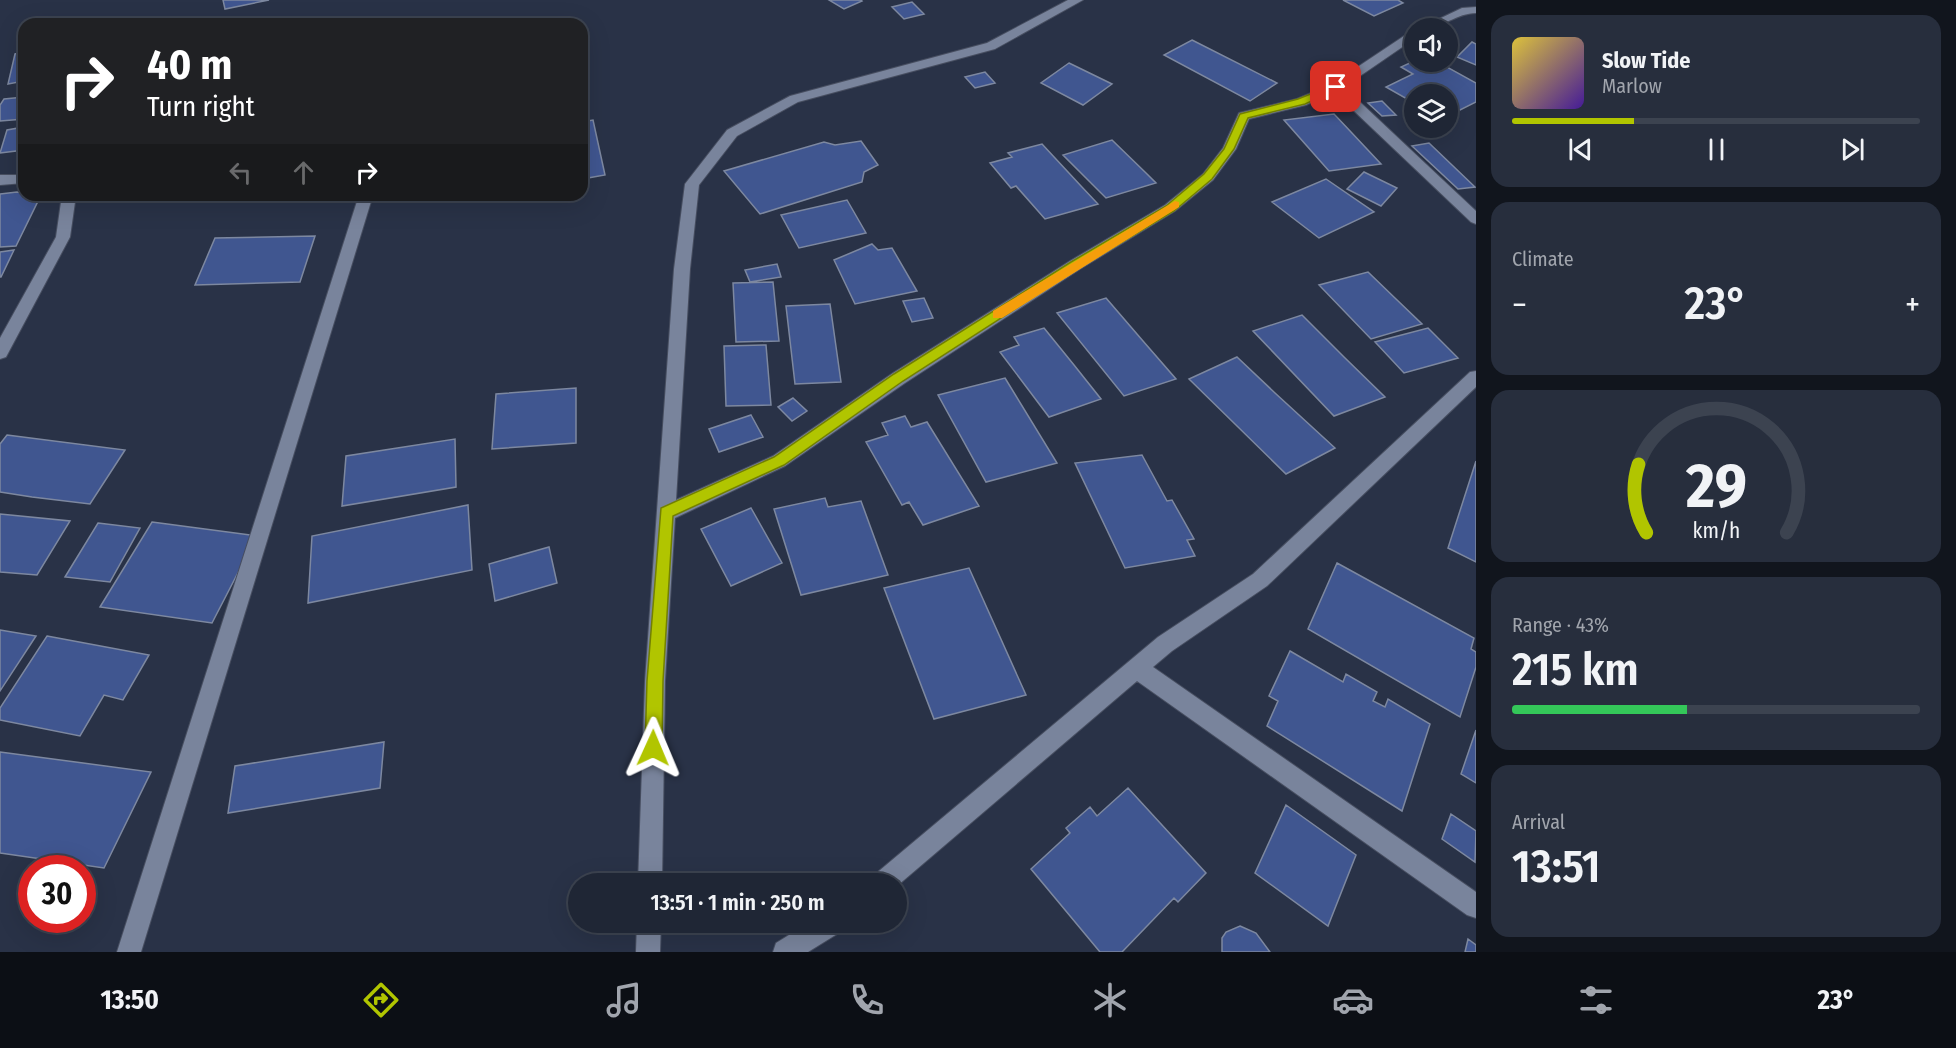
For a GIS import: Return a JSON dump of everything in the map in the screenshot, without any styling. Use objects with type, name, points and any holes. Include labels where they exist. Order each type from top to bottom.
[{"type":"street","points":[[650,873],[655,681],[682,269],[692,184],[732,133],[794,99],[991,46],[1077,0]]},
{"type":"street","points":[[1448,18],[1466,10],[1476,10]]},
{"type":"street","points":[[666,513],[779,461],[899,378],[1075,265],[1170,208],[1208,177],[1229,149],[1244,116],[1301,102],[1336,87],[1404,41]]},
{"type":"street","points":[[1336,87],[1476,219]]},
{"type":"street","points":[[0,180],[18,179]]},
{"type":"street","points":[[0,353],[63,237],[68,201]]},
{"type":"street","points":[[129,952],[364,201]]},
{"type":"street","points":[[894,873],[1165,644],[1260,580],[1476,377]]},
{"type":"street","points":[[1137,668],[1476,906]]},
{"type":"street","points":[[648,952],[649,933]]},
{"type":"street","points":[[785,952],[815,933]]},
{"type":"building","points":[[223,0],[269,0],[225,9]]},
{"type":"building","points":[[829,0],[861,0],[862,1],[844,9]]},
{"type":"building","points":[[1343,0],[1398,0],[1403,3],[1374,16]]},
{"type":"building","points":[[912,2],[924,14],[904,19],[892,7]]},
{"type":"building","points":[[1192,40],[1277,83],[1250,101],[1164,55]]},
{"type":"building","points":[[1472,42],[1476,44],[1476,65],[1458,56]]},
{"type":"building","points":[[18,53],[18,82],[8,84],[15,54]]},
{"type":"building","points":[[1069,63],[1112,84],[1083,105],[1041,83]]},
{"type":"building","points":[[985,72],[995,83],[975,88],[965,77]]},
{"type":"building","points":[[1410,72],[1456,72],[1476,83],[1476,102],[1458,111],[1458,84],[1404,84],[1404,97],[1386,87],[1413,74]]},
{"type":"building","points":[[18,98],[18,120],[0,121],[0,105],[4,99]]},
{"type":"building","points":[[1382,101],[1396,115],[1382,116],[1368,103]]},
{"type":"building","points":[[1334,114],[1381,164],[1329,171],[1284,120]]},
{"type":"building","points":[[593,120],[605,175],[588,178],[588,121]]},
{"type":"building","points":[[18,128],[18,151],[0,153],[7,130]]},
{"type":"building","points":[[1112,140],[1156,183],[1106,198],[1063,155]]},
{"type":"building","points":[[861,141],[878,165],[864,172],[862,182],[760,214],[724,171],[824,142],[835,145]]},
{"type":"building","points":[[1429,143],[1475,187],[1458,189],[1412,146]]},
{"type":"building","points":[[1042,144],[1098,204],[1045,219],[1016,186],[1011,188],[990,163],[1012,157],[1008,153]]},
{"type":"building","points":[[1364,172],[1397,188],[1381,206],[1347,189]]},
{"type":"building","points":[[1326,179],[1374,212],[1319,238],[1272,202]]},
{"type":"building","points":[[18,192],[18,201],[38,201],[16,246],[0,247],[0,194]]},
{"type":"building","points":[[847,200],[866,233],[799,248],[781,215]]},
{"type":"building","points":[[315,236],[300,282],[195,285],[215,238]]},
{"type":"building","points":[[872,244],[878,250],[892,248],[917,291],[855,304],[834,260]]},
{"type":"building","points":[[14,250],[1,277],[0,277],[0,252]]},
{"type":"building","points":[[777,264],[781,277],[750,282],[745,270]]},
{"type":"building","points":[[1368,272],[1422,324],[1371,339],[1319,285]]},
{"type":"building","points":[[773,282],[779,341],[736,342],[733,283]]},
{"type":"building","points":[[924,298],[933,318],[912,322],[903,301]]},
{"type":"building","points":[[1106,298],[1176,379],[1124,396],[1057,313]]},
{"type":"building","points":[[830,304],[841,382],[795,384],[786,306]]},
{"type":"building","points":[[1302,315],[1385,397],[1334,416],[1253,331]]},
{"type":"building","points":[[1044,328],[1101,399],[1049,417],[1000,352],[1019,345],[1014,337]]},
{"type":"building","points":[[1428,328],[1458,358],[1404,373],[1375,342]]},
{"type":"building","points":[[766,345],[771,405],[726,406],[724,346]]},
{"type":"building","points":[[1237,357],[1335,448],[1286,474],[1189,379]]},
{"type":"building","points":[[1005,378],[1057,463],[986,482],[938,395]]},
{"type":"building","points":[[576,388],[576,443],[492,449],[496,394]]},
{"type":"building","points":[[793,398],[807,411],[792,421],[778,407]]},
{"type":"building","points":[[751,415],[763,437],[719,452],[709,429]]},
{"type":"building","points":[[905,416],[911,427],[927,422],[979,506],[923,525],[909,502],[902,505],[866,442],[888,435],[882,423]]},
{"type":"building","points":[[7,435],[125,450],[90,504],[32,497],[0,492],[0,444]]},
{"type":"building","points":[[455,439],[456,487],[342,506],[346,456]]},
{"type":"building","points":[[1142,455],[1167,501],[1172,500],[1194,539],[1187,540],[1195,556],[1125,568],[1075,463]]},
{"type":"building","points":[[1476,461],[1476,562],[1448,548]]},
{"type":"building","points":[[825,498],[828,507],[861,501],[888,575],[801,595],[774,509]]},
{"type":"building","points":[[468,505],[472,570],[308,603],[312,536]]},
{"type":"building","points":[[751,508],[782,563],[731,586],[701,529]]},
{"type":"building","points":[[0,514],[70,521],[37,575],[0,572]]},
{"type":"building","points":[[152,522],[257,536],[212,623],[100,607]]},
{"type":"building","points":[[98,523],[140,528],[110,582],[65,577]]},
{"type":"building","points":[[549,547],[557,583],[495,601],[489,564]]},
{"type":"building","points":[[1337,563],[1474,638],[1471,649],[1476,652],[1476,667],[1460,717],[1308,629]]},
{"type":"building","points":[[969,568],[1026,695],[934,719],[884,588]]},
{"type":"building","points":[[0,630],[36,636],[0,691]]},
{"type":"building","points":[[47,636],[149,655],[123,700],[104,695],[80,736],[0,720],[0,708]]},
{"type":"building","points":[[1290,651],[1343,682],[1346,674],[1377,692],[1373,701],[1385,707],[1388,699],[1430,724],[1402,811],[1267,726],[1278,701],[1269,696]]},
{"type":"building","points":[[1476,730],[1476,783],[1461,774]]},
{"type":"building","points":[[384,742],[380,788],[228,813],[235,766]]},
{"type":"building","points":[[0,752],[151,772],[104,868],[96,867],[96,855],[18,856],[0,853]]},
{"type":"building","points":[[1128,788],[1206,873],[1178,902],[1174,898],[1122,952],[1100,952],[1031,869],[1070,833],[1066,828],[1090,807],[1097,816]]},
{"type":"building","points":[[1286,805],[1356,855],[1328,926],[1255,873]]},
{"type":"building","points":[[1451,814],[1476,831],[1475,862],[1442,839]]},
{"type":"building","points":[[1240,926],[1256,933],[1270,952],[1222,952],[1222,938],[1226,932]]},
{"type":"building","points":[[1468,939],[1476,945],[1476,952],[1465,952]]},
{"type":"slow traffic","points":[[998,314],[1175,204]]},
{"type":"route","points":[[653,748],[666,513],[779,461],[899,378],[1075,265],[1170,208],[1208,177],[1229,149],[1244,116],[1269,108],[1301,102],[1336,87]]}]
